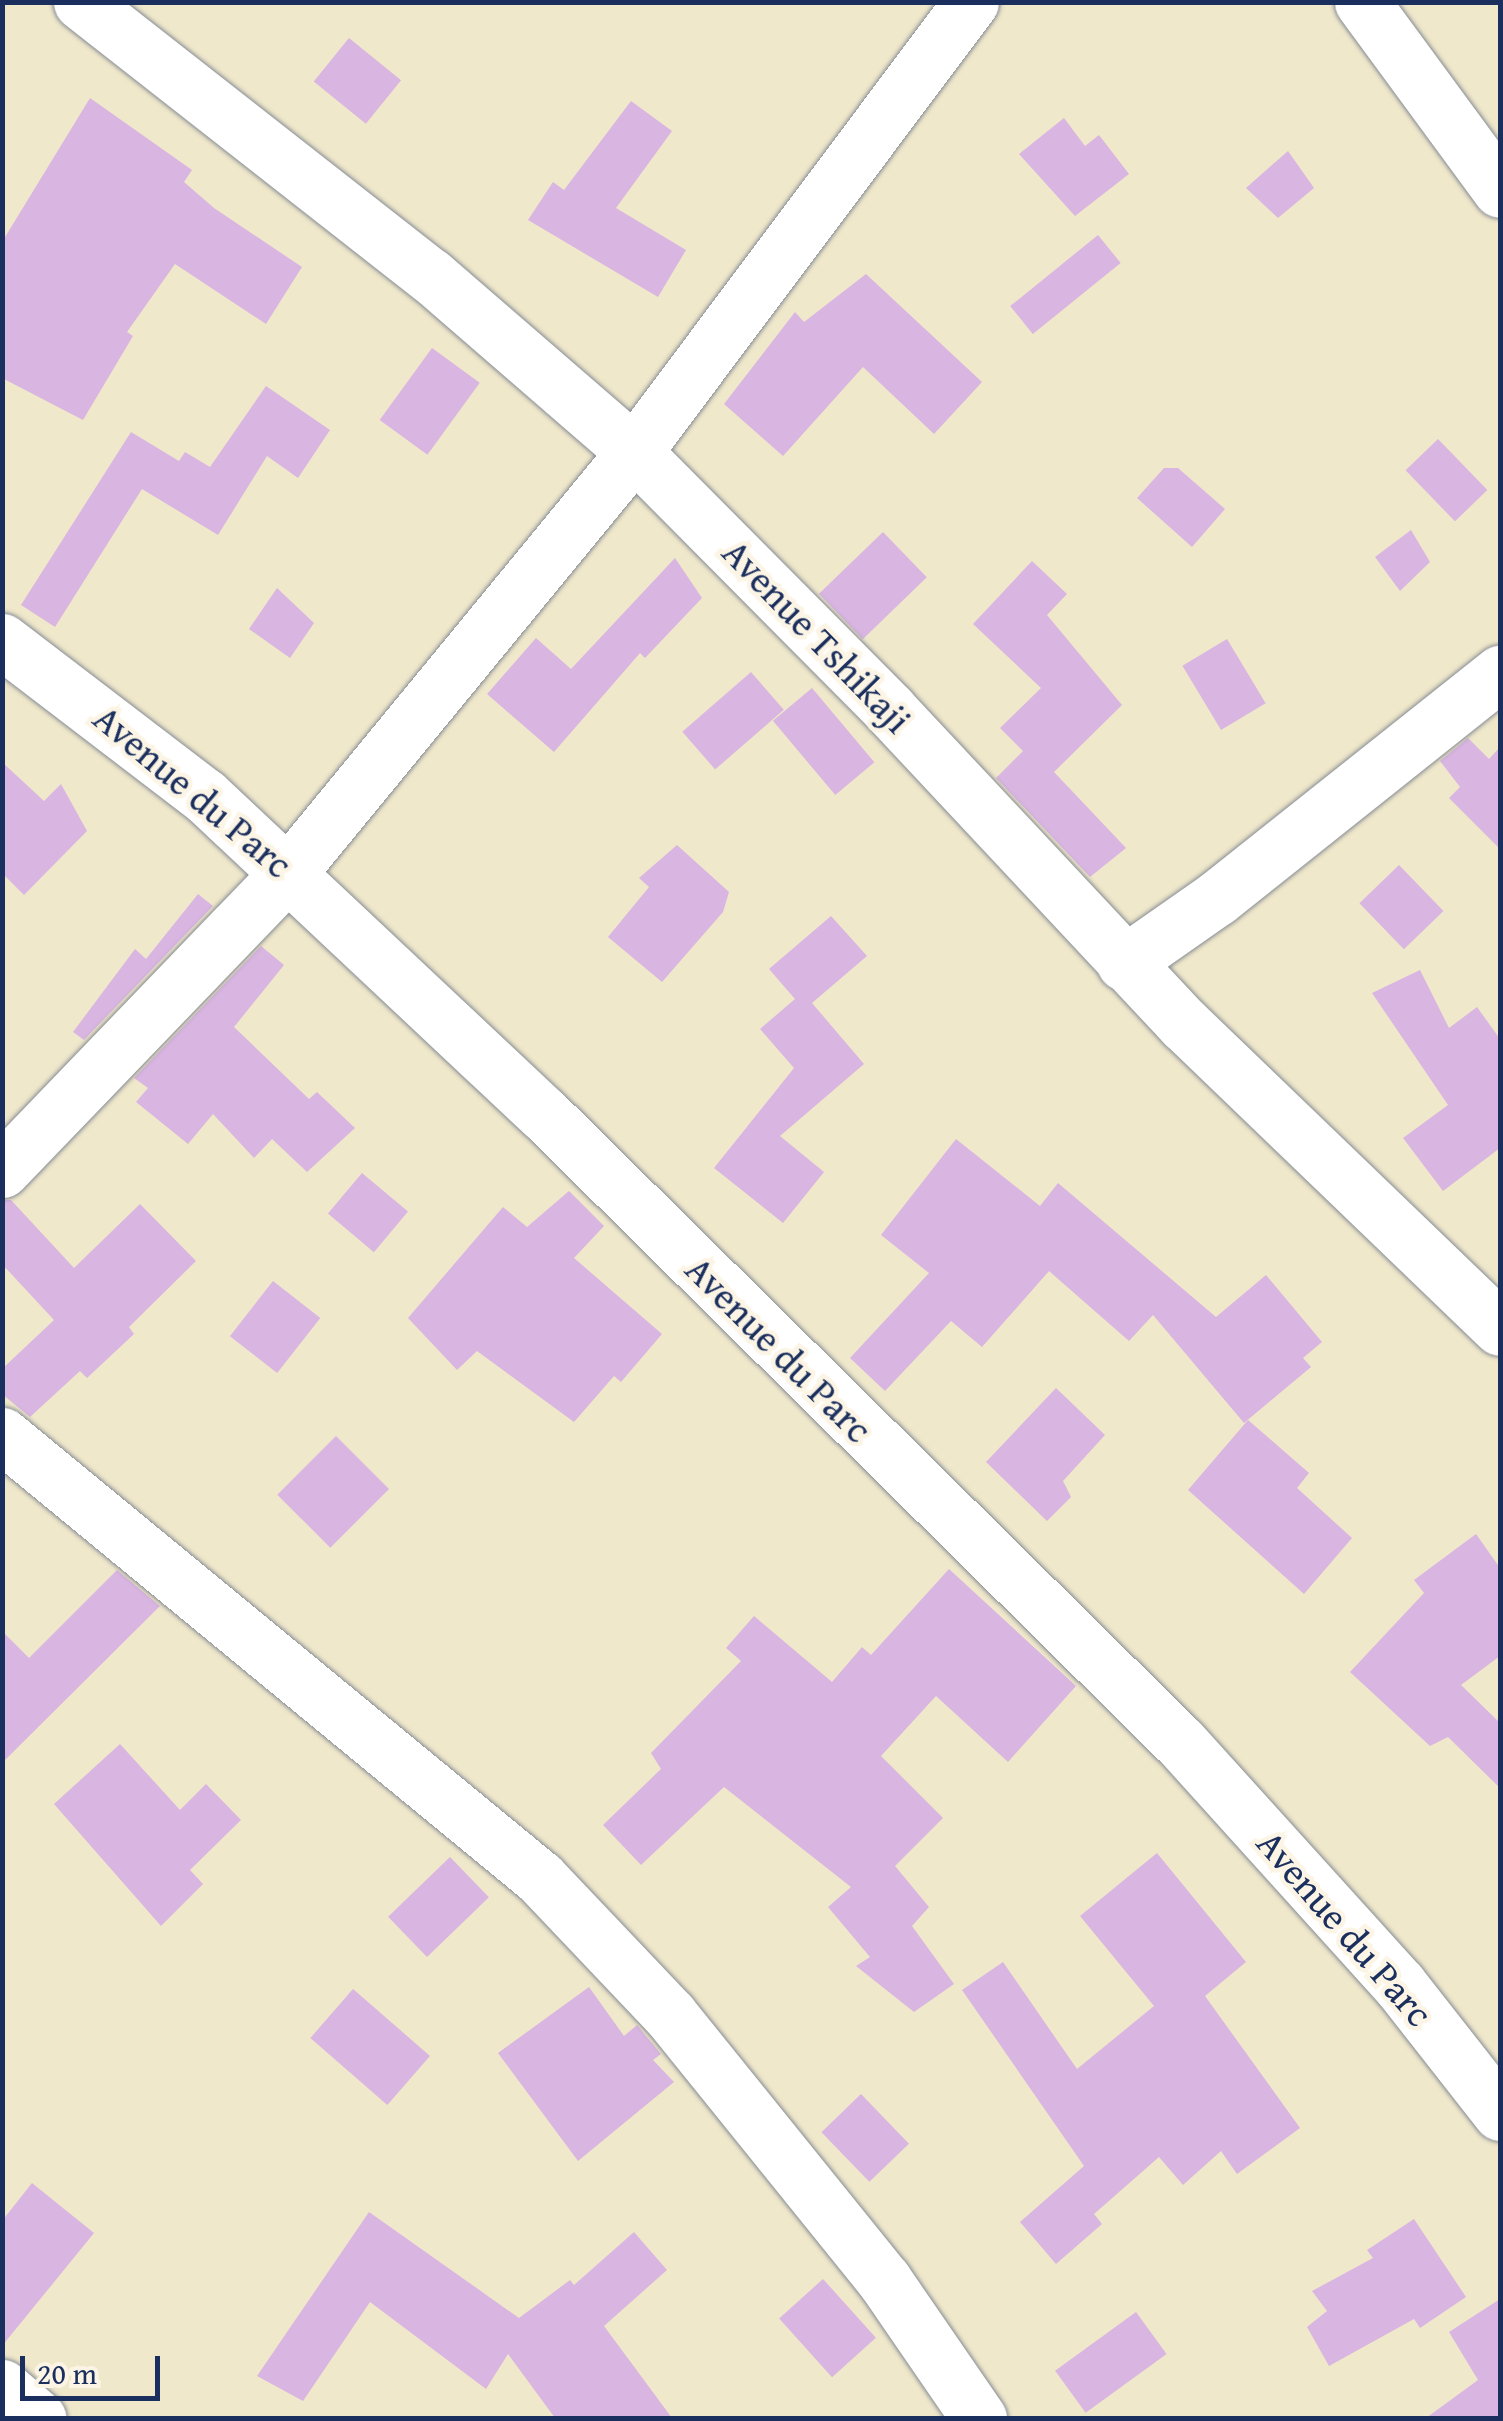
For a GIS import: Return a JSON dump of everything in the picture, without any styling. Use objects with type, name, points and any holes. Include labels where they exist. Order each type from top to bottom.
[{"type":"street","name":"Avenue Tshikaji","points":[[81,2],[431,276],[634,452],[889,709],[1124,963],[1500,1328]]},
{"type":"street","points":[[1362,2],[1500,190]]},
{"type":"street","points":[[2,1170],[290,871],[634,452],[943,14]]},
{"type":"street","name":"Avenue du Parc","points":[[2,642],[107,715],[290,871],[1181,1743],[1399,1984],[1500,2113]]},
{"type":"street","points":[[1124,963],[1216,898],[1500,673]]},
{"type":"street","points":[[2,1435],[540,1878],[682,2030],[884,2280],[979,2418]]},
{"type":"street","points":[[2,2387],[38,2418]]},
{"type":"building","points":[[349,38],[401,80],[366,124],[314,82]]},
{"type":"building","points":[[90,98],[192,170],[184,182],[214,208],[302,267],[266,324],[175,264],[127,332],[133,336],[83,420],[2,378],[2,242]]},
{"type":"building","points":[[631,101],[672,131],[616,208],[686,250],[658,297],[528,220],[553,182],[564,190]]},
{"type":"building","points":[[1064,118],[1085,146],[1099,135],[1129,174],[1075,216],[1019,154]]},
{"type":"building","points":[[1288,151],[1314,188],[1278,218],[1246,188]]},
{"type":"building","points":[[1098,235],[1121,263],[1033,334],[1010,306]]},
{"type":"building","points":[[866,274],[982,382],[934,434],[863,367],[783,456],[724,404],[795,312],[804,322]]},
{"type":"building","points":[[432,348],[480,383],[427,455],[380,420]]},
{"type":"building","points":[[266,386],[330,430],[298,478],[267,456],[218,535],[142,489],[55,627],[21,605],[131,432],[179,461],[185,452],[210,467]]},
{"type":"building","points":[[1438,439],[1487,490],[1455,521],[1406,470]]},
{"type":"building","points":[[1164,468],[1178,468],[1225,509],[1192,547],[1137,498]]},
{"type":"building","points":[[1411,530],[1430,562],[1400,591],[1375,557]]},
{"type":"building","points":[[883,532],[927,577],[863,639],[819,594]]},
{"type":"building","points":[[675,558],[702,598],[645,658],[640,653],[554,752],[487,694],[536,638],[571,669]]},
{"type":"building","points":[[1032,561],[1067,594],[1047,615],[1122,705],[1054,772],[1126,848],[1090,877],[996,778],[1023,751],[1000,728],[1041,688],[973,624]]},
{"type":"building","points":[[277,588],[314,623],[290,658],[249,629]]},
{"type":"building","points":[[1227,639],[1266,703],[1221,730],[1182,666]]},
{"type":"building","points":[[751,672],[784,710],[715,769],[682,732]]},
{"type":"building","points":[[812,688],[874,762],[835,795],[773,721]]},
{"type":"building","points":[[1468,738],[1489,759],[1500,747],[1500,849],[1449,798],[1460,787],[1440,761]]},
{"type":"building","points":[[2,762],[44,801],[61,784],[87,831],[24,895],[2,873]]},
{"type":"building","points":[[677,845],[729,892],[723,912],[662,982],[608,937],[649,887],[639,878]]},
{"type":"building","points":[[1399,865],[1443,911],[1404,949],[1359,903]]},
{"type":"building","points":[[198,894],[213,906],[84,1040],[73,1032],[135,949],[146,959]]},
{"type":"building","points":[[831,916],[867,956],[812,1003],[864,1064],[780,1136],[824,1172],[783,1223],[714,1168],[794,1068],[760,1029],[795,999],[769,969]]},
{"type":"building","points":[[261,946],[284,965],[234,1027],[309,1099],[317,1092],[355,1128],[307,1172],[272,1139],[254,1158],[213,1114],[188,1144],[136,1102],[148,1088],[134,1078]]},
{"type":"building","points":[[1420,970],[1449,1028],[1477,1007],[1500,1039],[1500,1148],[1443,1191],[1403,1138],[1448,1105],[1372,993]]},
{"type":"building","points":[[956,1139],[1040,1206],[1058,1183],[1216,1317],[1266,1275],[1322,1342],[1303,1358],[1311,1367],[1244,1423],[1153,1315],[1129,1341],[1049,1271],[982,1347],[951,1321],[885,1391],[850,1358],[929,1273],[881,1235]]},
{"type":"building","points":[[362,1173],[408,1212],[374,1252],[328,1214]]},
{"type":"building","points":[[569,1191],[604,1226],[574,1258],[662,1334],[621,1382],[614,1376],[574,1422],[477,1351],[457,1370],[408,1318],[503,1207],[527,1227]]},
{"type":"building","points":[[2,1200],[11,1200],[74,1268],[140,1204],[196,1261],[129,1327],[134,1334],[87,1378],[80,1371],[30,1417],[2,1394],[2,1369],[54,1320],[2,1264]]},
{"type":"building","points":[[273,1281],[320,1318],[277,1373],[230,1336]]},
{"type":"building","points":[[1056,1388],[1105,1435],[1063,1481],[1071,1497],[1047,1521],[986,1462]]},
{"type":"building","points":[[1248,1420],[1309,1473],[1297,1488],[1352,1538],[1304,1594],[1188,1490]]},
{"type":"building","points":[[336,1436],[389,1489],[330,1548],[277,1495]]},
{"type":"building","points":[[1476,1534],[1500,1568],[1500,1656],[1461,1685],[1500,1723],[1500,1788],[1448,1737],[1430,1746],[1350,1672],[1424,1593],[1414,1580]]},
{"type":"building","points":[[949,1569],[1076,1686],[1008,1762],[936,1696],[881,1756],[943,1818],[895,1866],[929,1907],[912,1926],[954,1984],[914,2012],[856,1966],[870,1957],[828,1907],[851,1887],[724,1787],[641,1865],[603,1825],[661,1769],[651,1753],[741,1661],[726,1648],[754,1616],[832,1682],[862,1647],[871,1655]]},
{"type":"building","points":[[117,1570],[160,1606],[2,1763],[2,1631],[29,1658]]},
{"type":"building","points":[[120,1744],[180,1810],[206,1784],[241,1820],[190,1870],[203,1884],[161,1926],[54,1804]]},
{"type":"building","points":[[1157,1853],[1246,1962],[1205,1996],[1300,2128],[1237,2174],[1221,2151],[1183,2185],[1159,2157],[1094,2214],[1102,2224],[1056,2264],[1020,2222],[1084,2166],[962,1990],[1003,1962],[1077,2069],[1154,2006],[1080,1916]]},
{"type":"building","points":[[450,1857],[489,1897],[427,1957],[388,1917]]},
{"type":"building","points":[[589,1987],[624,2036],[637,2025],[661,2054],[653,2060],[674,2082],[578,2161],[498,2053]]},
{"type":"building","points":[[353,1989],[430,2056],[387,2105],[310,2038]]},
{"type":"building","points":[[861,2094],[909,2144],[869,2182],[821,2132]]},
{"type":"building","points":[[32,2183],[94,2233],[2,2346],[2,2221]]},
{"type":"building","points":[[369,2212],[519,2318],[570,2280],[574,2285],[634,2232],[667,2270],[604,2326],[672,2418],[555,2418],[508,2354],[486,2389],[370,2302],[303,2401],[257,2376]]},
{"type":"building","points":[[1414,2219],[1466,2297],[1420,2328],[1414,2319],[1329,2366],[1307,2327],[1327,2311],[1312,2291],[1373,2258],[1367,2250]]},
{"type":"building","points":[[823,2279],[876,2338],[832,2377],[779,2318]]},
{"type":"building","points":[[1500,2299],[1500,2418],[1426,2418],[1478,2380],[1449,2332]]},
{"type":"building","points":[[1136,2312],[1167,2354],[1086,2413],[1055,2371]]}]
